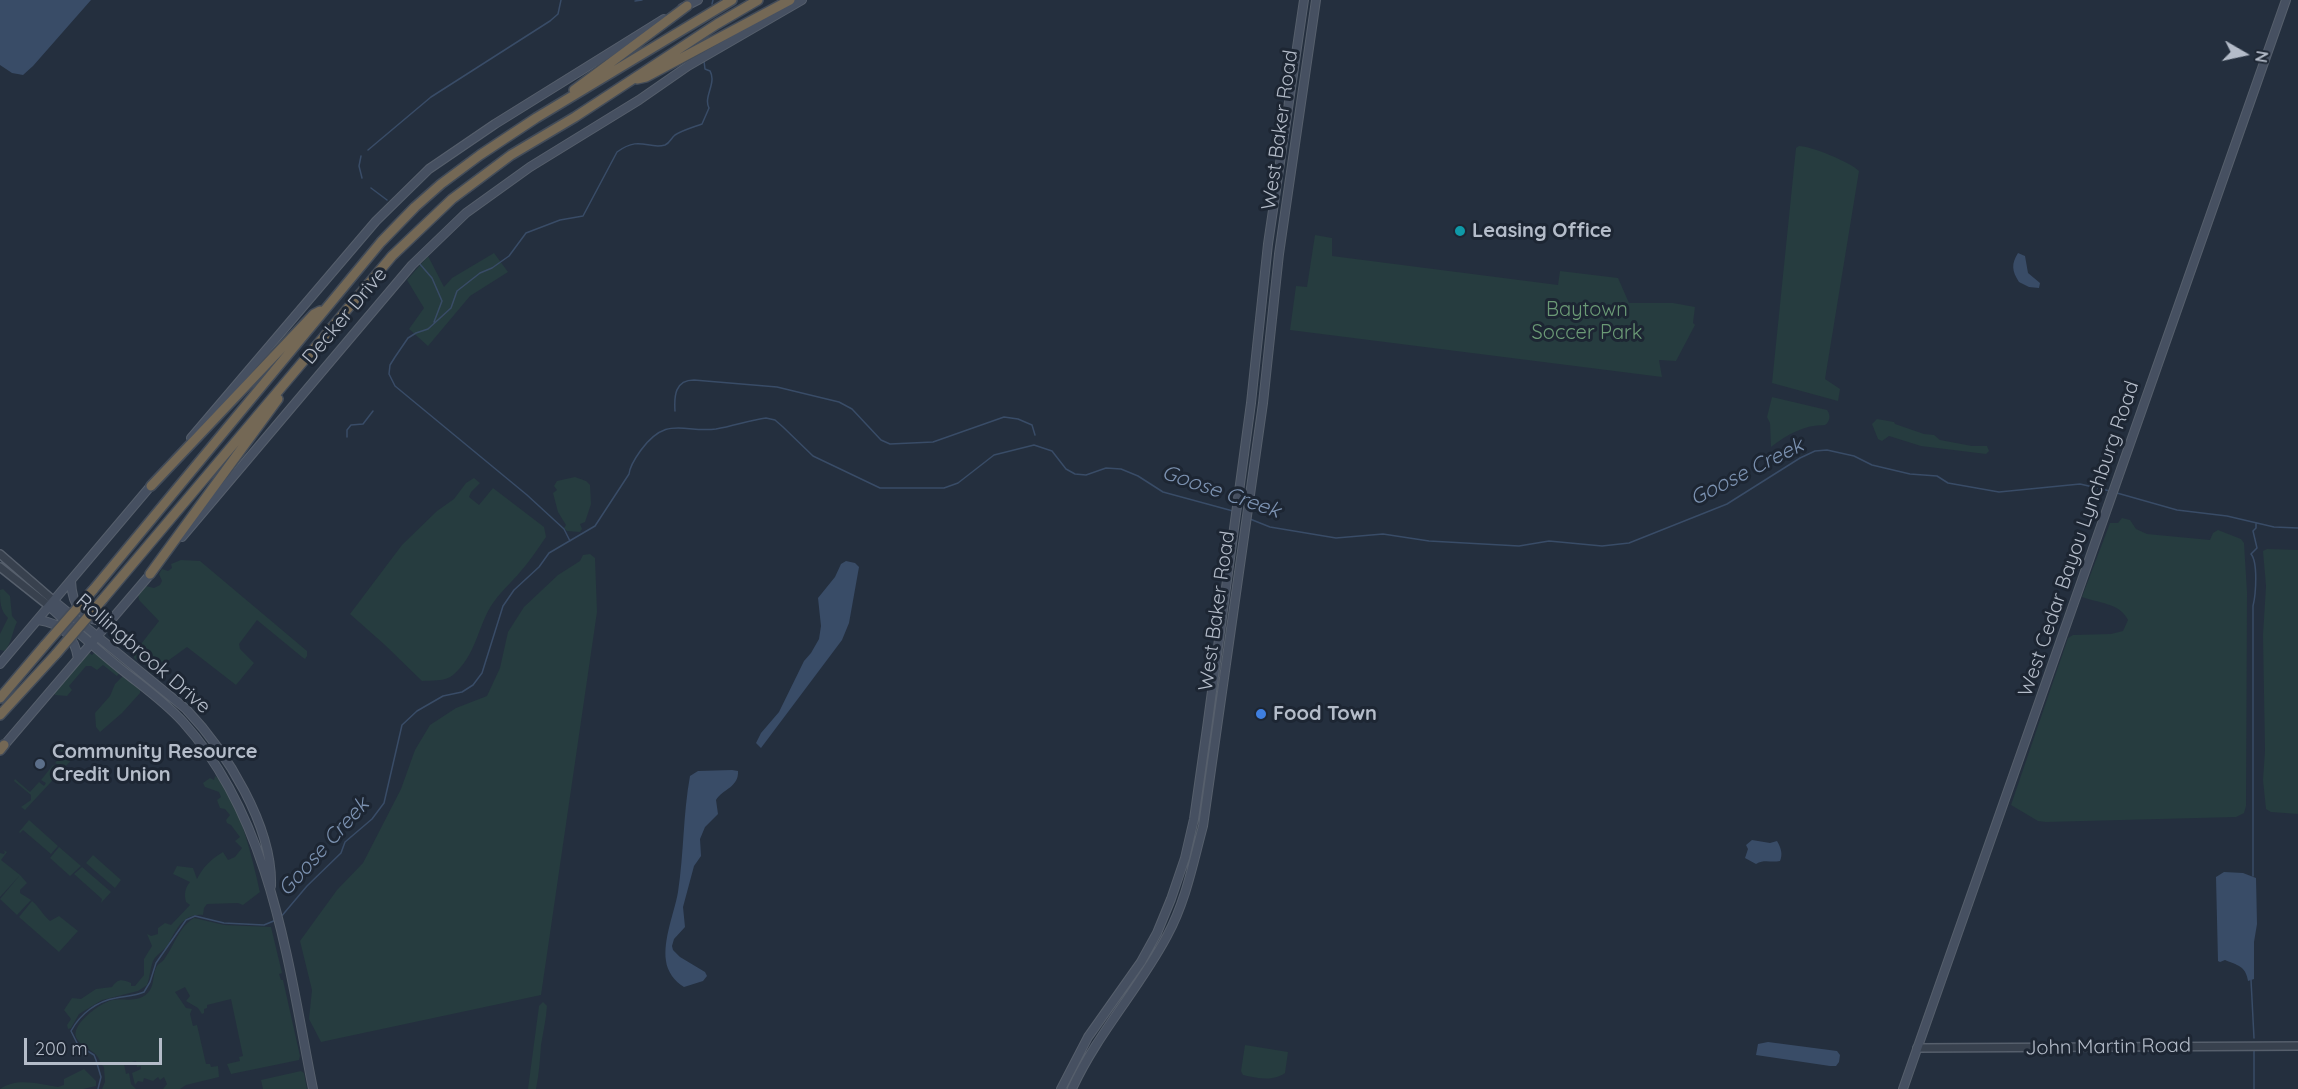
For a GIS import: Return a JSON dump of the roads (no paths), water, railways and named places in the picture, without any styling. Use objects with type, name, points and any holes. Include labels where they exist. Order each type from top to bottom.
[{"type":"highway","name":"Decker Drive","points":[[0,698],[93,590],[381,242],[415,207],[480,155],[536,118],[732,0]]},
{"type":"highway","name":"Decker Drive","points":[[0,716],[103,599],[392,256],[452,199],[511,155],[575,117],[758,0]]},
{"type":"highway","points":[[629,81],[646,77],[790,0]]},
{"type":"highway","points":[[536,118],[687,6]]},
{"type":"highway","points":[[152,486],[314,314],[329,305]]},
{"type":"highway","points":[[150,574],[329,331]]},
{"type":"main road","name":"Decker Drive","points":[[0,664],[376,221],[429,170],[495,124],[618,46],[698,0]]},
{"type":"main road","name":"Decker Drive","points":[[1,749],[399,280],[441,236],[466,213],[508,182],[720,47],[802,0]]},
{"type":"main road","name":"West Baker Road","points":[[1061,1089],[1088,1037],[1141,962],[1161,922],[1185,858],[1194,819],[1251,403],[1268,244],[1304,0]]},
{"type":"main road","name":"West Baker Road","points":[[1072,1089],[1086,1061],[1142,980],[1171,928],[1188,884],[1201,838],[1316,0]]},
{"type":"main road","name":"West Cedar Bayou Lynchburg Road","points":[[1902,1089],[2286,0]]},
{"type":"main road","points":[[1286,124],[1297,126]]},
{"type":"main road","points":[[71,581],[72,598],[81,611],[94,620],[109,622]]},
{"type":"main road","name":"Rollingbrook Drive","points":[[52,604],[98,636],[192,715],[219,747],[245,792],[263,840],[271,878],[270,890]]},
{"type":"main road","name":"Rollingbrook Drive","points":[[52,604],[90,645],[182,720],[210,753],[225,777],[251,834],[270,890]]},
{"type":"main road","points":[[38,620],[49,621],[62,628],[75,644],[78,659]]},
{"type":"main road","points":[[1207,728],[1217,729]]},
{"type":"main road","points":[[225,777],[232,781],[238,790],[245,792]]},
{"type":"main road","points":[[270,890],[313,1089]]},
{"type":"main road","points":[[1161,922],[1171,928]]},
{"type":"main road","points":[[1108,1008],[1118,1014]]},
{"type":"street","points":[[0,554],[52,604]]},
{"type":"street","points":[[0,567],[52,604]]},
{"type":"street","name":"John Martin Road","points":[[1917,1048],[2298,1046]]},
{"type":"water","points":[[0,0],[91,0],[23,75],[12,73],[0,65]]},
{"type":"water","points":[[2018,253],[2025,256],[2028,273],[2040,283],[2039,288],[2029,287],[2019,282],[2013,268]]},
{"type":"water","points":[[846,561],[855,563],[859,567],[849,623],[842,640],[761,748],[756,743],[761,733],[779,712],[804,661],[819,639],[821,626],[818,598],[835,577],[841,564]]},
{"type":"water","points":[[698,771],[738,771],[736,781],[716,800],[718,814],[705,827],[700,839],[701,856],[694,866],[683,907],[685,927],[674,939],[672,946],[680,957],[705,972],[707,976],[703,981],[684,987],[670,972],[665,953],[678,892],[690,776]]},
{"type":"water","points":[[1752,840],[1770,843],[1777,841],[1781,851],[1780,861],[1756,864],[1745,858],[1748,849],[1746,845]]},
{"type":"water","points":[[2224,872],[2243,873],[2256,878],[2257,924],[2254,942],[2254,979],[2248,981],[2245,972],[2240,967],[2225,960],[2218,961],[2216,877]]},
{"type":"water","points":[[1768,1042],[1837,1051],[1840,1055],[1839,1062],[1836,1066],[1830,1066],[1756,1055],[1758,1044]]},
{"type":"waterway","points":[[368,150],[431,97],[550,21],[558,14],[561,0]]},
{"type":"waterway","points":[[635,1],[642,0]]},
{"type":"waterway","points":[[712,4],[713,0]]},
{"type":"waterway","points":[[570,541],[564,529],[527,495],[395,386],[389,374],[390,365],[408,338],[428,329],[451,308],[457,291],[480,273],[509,256],[526,233],[560,220],[583,216],[617,152],[632,144],[665,145],[678,133],[702,124],[709,108],[708,99],[712,80],[710,71],[705,69],[704,61]]},
{"type":"waterway","points":[[361,156],[359,166],[362,178]]},
{"type":"waterway","points":[[371,188],[387,200]]},
{"type":"waterway","points":[[419,263],[432,278],[442,301],[434,322]]},
{"type":"waterway","points":[[675,411],[679,386],[694,380],[777,387],[839,402],[852,409],[881,440],[890,444],[933,442],[1004,417],[1018,419],[1032,425],[1035,435]]},
{"type":"waterway","points":[[347,437],[347,430],[351,425],[363,424],[373,411]]},
{"type":"waterway","name":"Goose Creek","points":[[280,918],[307,886],[341,853],[345,842],[372,819],[384,803],[402,725],[417,711],[443,696],[462,692],[473,685],[482,673],[503,606],[514,590],[539,567],[549,553],[595,526],[629,474],[637,455],[650,439],[667,429],[704,430],[766,418],[775,420],[813,456],[880,488],[944,488],[958,483],[994,455],[1034,445],[1052,451],[1066,469],[1075,474],[1086,475],[1106,468],[1121,469],[1138,476],[1163,492],[1233,511]]},
{"type":"waterway","name":"Goose Creek","points":[[1250,519],[1270,527],[1336,538],[1383,534],[1429,541],[1519,546],[1549,541],[1602,546],[1629,543],[1727,504],[1800,458],[1815,451],[1827,450],[1854,456],[1872,465],[1910,474],[1937,476],[1948,483],[1999,492],[2080,484],[2110,491]]},
{"type":"waterway","name":"Goose Creek","points":[[2117,493],[2177,510],[2227,516],[2274,527],[2298,528]]},
{"type":"waterway","points":[[2253,876],[2253,606],[2256,578],[2255,564],[2251,554],[2257,548],[2253,531],[2256,524]]},
{"type":"waterway","name":"Goose Creek","points":[[98,1089],[101,1077],[94,1055],[78,1045],[71,1031],[84,1014],[102,1002],[144,992],[156,963],[186,920],[195,916],[224,923],[264,925],[276,920]]},
{"type":"waterway","points":[[2251,980],[2254,1038]]},
{"type":"waterway","points":[[2254,1050],[2254,1089]]},
{"type":"place","name":"Leasing Office","points":[[1460,231]]},
{"type":"place","name":"Food Town","points":[[1261,714]]},
{"type":"place","name":"Community Resource Credit Union","points":[[40,764]]},
{"type":"park label","name":"Baytown Soccer Park","points":[[1587,322]]}]
